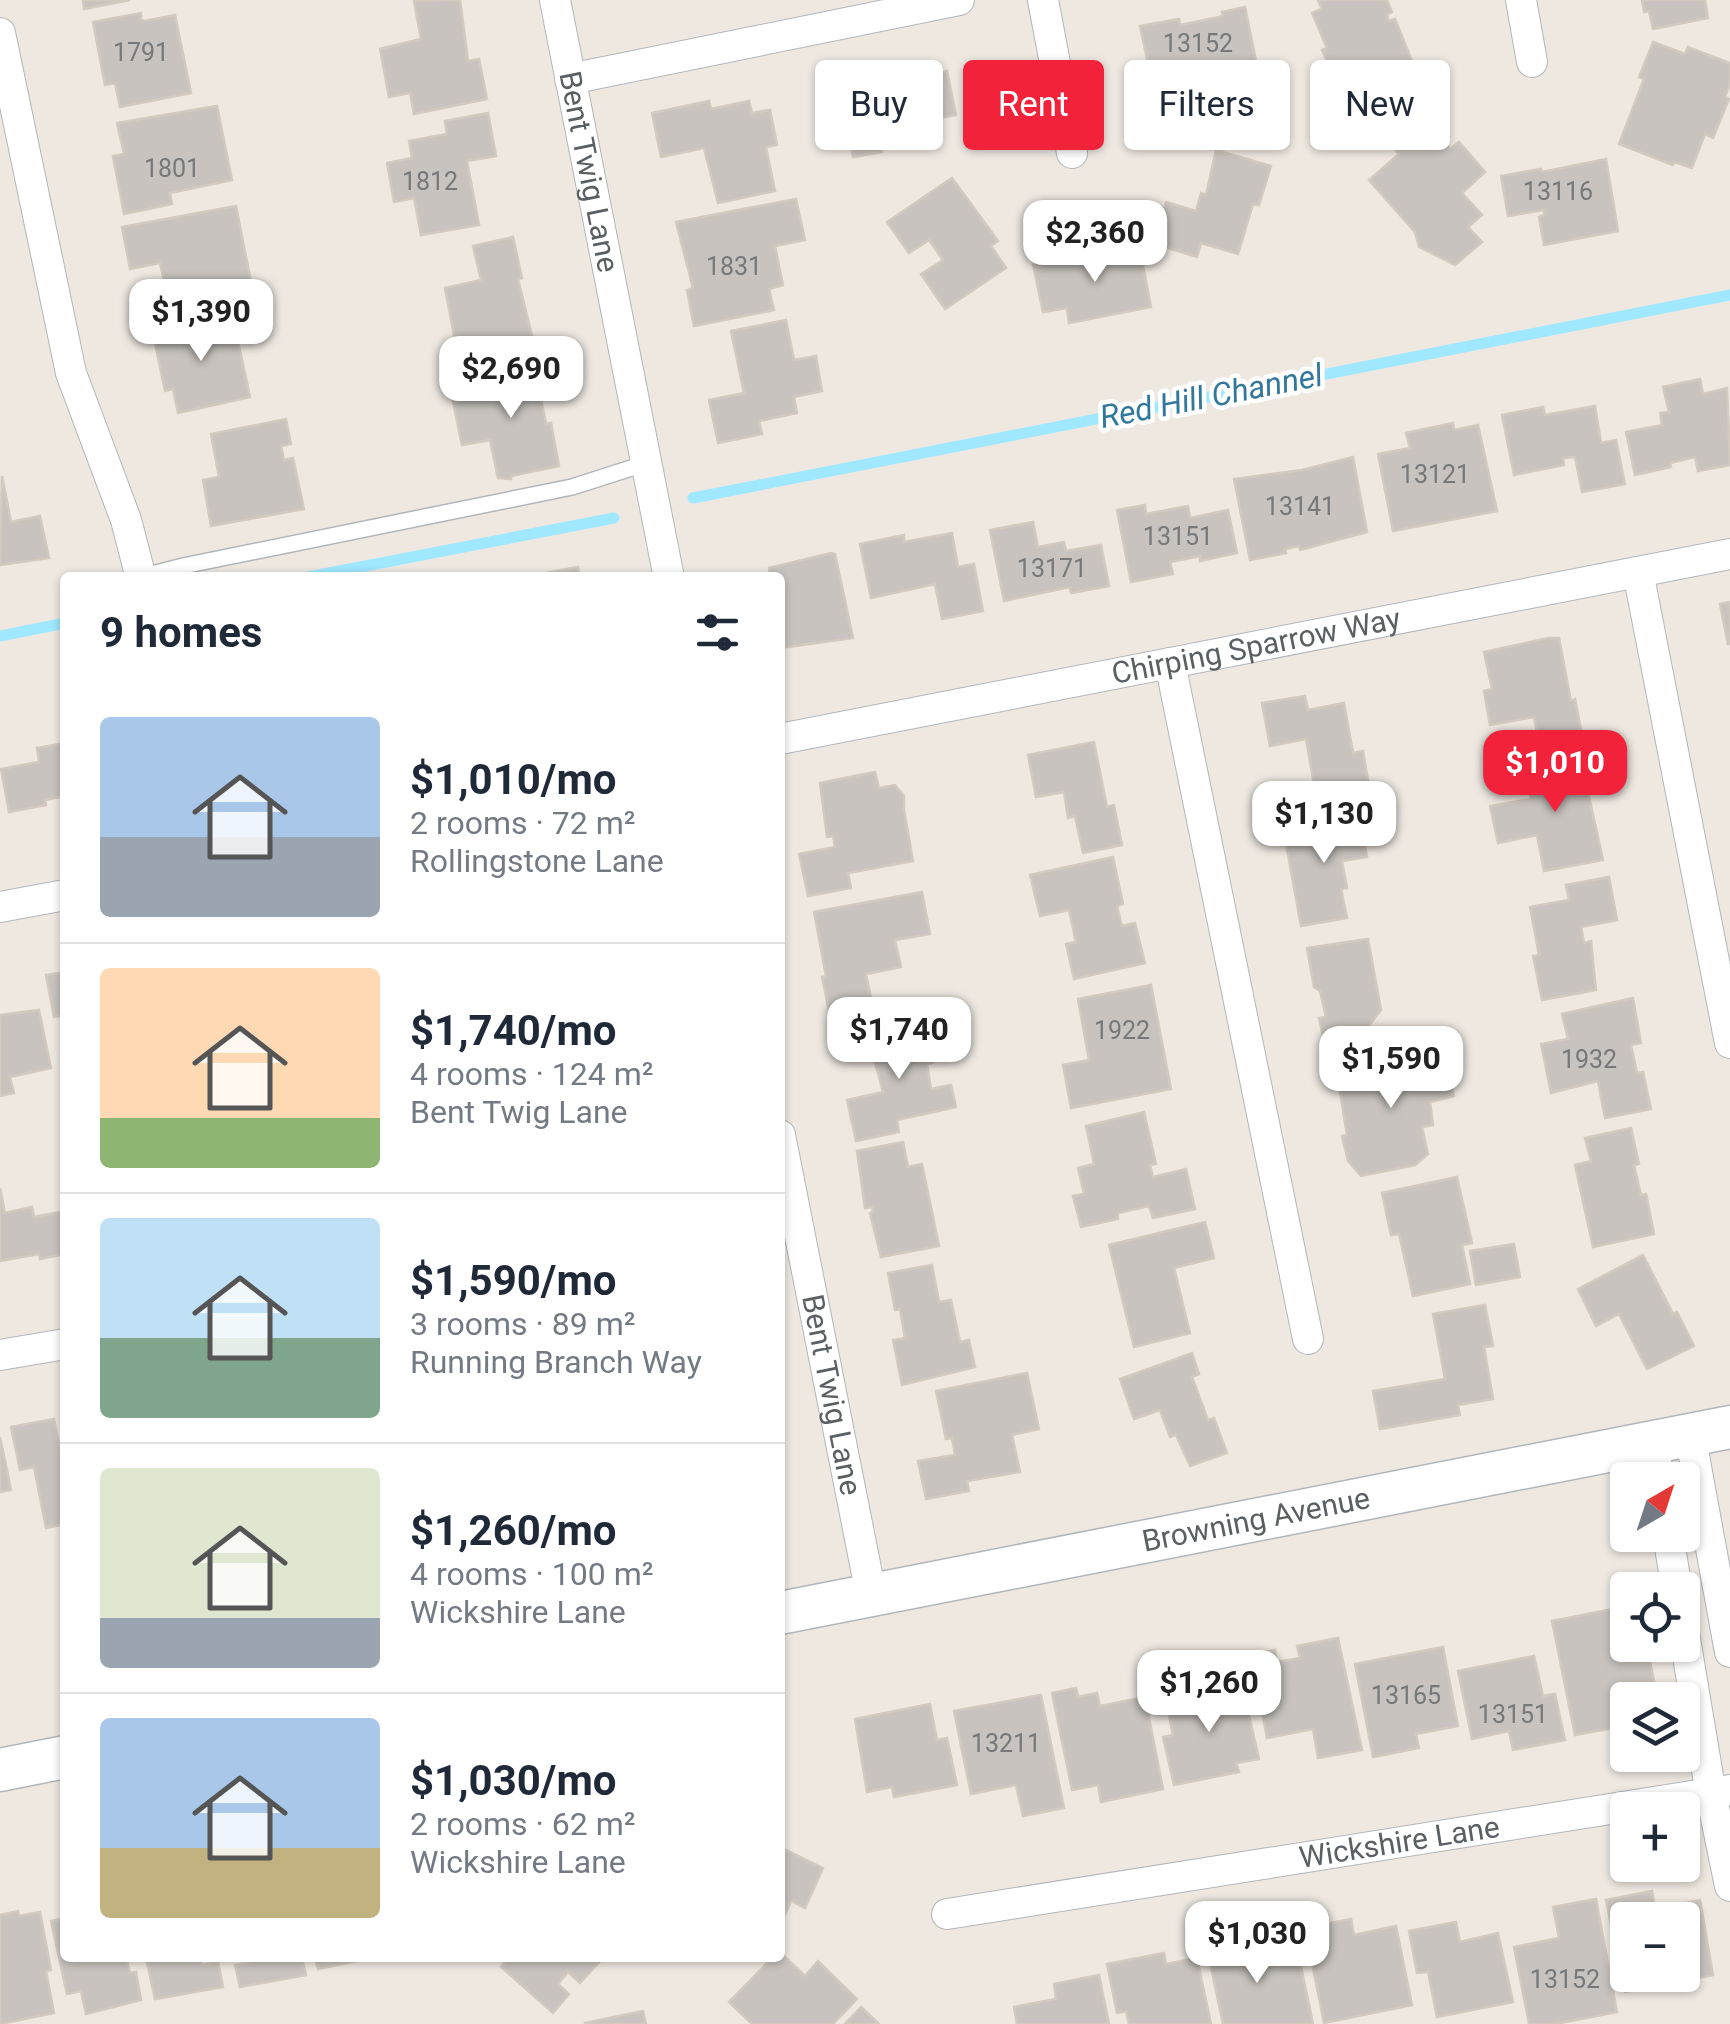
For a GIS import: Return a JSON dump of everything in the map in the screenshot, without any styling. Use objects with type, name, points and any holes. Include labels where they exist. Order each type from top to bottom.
[{"type":"street","name":"Bent Twig Lane","points":[[554,0],[668,572]]},
{"type":"street","points":[[570,78],[959,0]]},
{"type":"street","points":[[1043,0],[1072,153]]},
{"type":"street","points":[[1521,0],[1532,62]]},
{"type":"street","points":[[0,32],[71,373],[126,520],[140,572]]},
{"type":"street","name":"Chirping Sparrow Way","points":[[785,738],[1730,554]]},
{"type":"street","points":[[1638,572],[1730,1044]]},
{"type":"street","points":[[1170,663],[1308,1339]]},
{"type":"street","points":[[0,908],[60,895]]},
{"type":"street","name":"Bent Twig Lane","points":[[785,1160],[871,1594]]},
{"type":"street","points":[[0,1355],[60,1345]]},
{"type":"street","points":[[1683,1445],[1730,1652]]},
{"type":"street","name":"Browning Avenue","points":[[785,1612],[1683,1445]]},
{"type":"street","points":[[1691,1662],[1720,1792],[1730,1886]]},
{"type":"street","points":[[0,1770],[60,1758]]},
{"type":"street","name":"Wickshire Lane","points":[[947,1914],[1720,1792]]},
{"type":"lane","points":[[160,572],[572,487],[647,463]]},
{"type":"building","points":[[83,0],[130,0],[84,9]]},
{"type":"building","points":[[460,0],[468,61],[479,59],[487,99],[414,114],[410,93],[389,97],[380,49],[421,39],[414,1]]},
{"type":"building","points":[[1318,0],[1387,0],[1392,12],[1387,14],[1389,21],[1395,19],[1412,60],[1326,60],[1322,50],[1327,48],[1312,13],[1322,9]]},
{"type":"building","points":[[1642,0],[1705,0],[1708,18],[1653,29]]},
{"type":"building","points":[[1245,7],[1256,60],[1147,60],[1140,26],[1179,19],[1180,25],[1223,16],[1222,12]]},
{"type":"building","points":[[141,13],[141,20],[145,21],[175,15],[191,93],[120,107],[115,83],[105,85],[93,22]]},
{"type":"building","points":[[1653,42],[1685,54],[1688,47],[1730,63],[1730,84],[1725,97],[1729,99],[1713,138],[1705,134],[1692,168],[1674,162],[1673,165],[1619,144],[1644,79],[1639,77]]},
{"type":"building","points":[[947,71],[956,115],[943,117],[943,72]]},
{"type":"building","points":[[709,101],[711,109],[749,101],[752,113],[770,110],[777,145],[766,147],[775,191],[718,203],[704,148],[661,157],[652,113]]},
{"type":"building","points":[[217,106],[232,180],[170,193],[172,204],[124,214],[113,156],[124,154],[117,123]]},
{"type":"building","points":[[488,113],[496,156],[467,161],[479,225],[421,235],[414,198],[394,202],[387,163],[412,158],[409,141],[447,134],[445,121]]},
{"type":"building","points":[[1459,142],[1485,172],[1462,193],[1482,215],[1468,227],[1482,242],[1455,265],[1419,247],[1415,232],[1369,180],[1399,154],[1395,150],[1450,150]]},
{"type":"building","points":[[852,150],[882,150],[882,152],[853,157]]},
{"type":"building","points":[[1216,150],[1271,166],[1259,205],[1253,204],[1238,254],[1201,243],[1197,257],[1155,244],[1166,202],[1196,211],[1201,193],[1206,195]]},
{"type":"building","points":[[1606,159],[1618,231],[1544,245],[1539,217],[1544,210],[1508,216],[1501,176]]},
{"type":"building","points":[[952,178],[998,241],[991,246],[1006,268],[945,309],[921,274],[943,260],[929,240],[909,253],[887,222]]},
{"type":"building","points":[[796,199],[805,240],[775,246],[783,285],[769,289],[774,310],[694,326],[687,290],[693,288],[676,222]]},
{"type":"building","points":[[236,206],[253,292],[170,308],[160,263],[130,269],[122,227]]},
{"type":"building","points":[[513,237],[522,278],[518,279],[533,340],[458,356],[445,288],[481,280],[473,246]]},
{"type":"building","points":[[1139,245],[1151,307],[1069,323],[1067,308],[1043,312],[1033,265],[1071,257],[1072,263],[1098,258],[1096,251]]},
{"type":"building","points":[[199,319],[201,328],[234,322],[250,397],[178,413],[173,389],[165,391],[152,329]]},
{"type":"building","points":[[786,320],[794,360],[816,356],[822,391],[794,397],[797,413],[759,421],[762,434],[718,443],[709,400],[744,393],[731,331]]},
{"type":"building","points":[[539,360],[546,398],[541,399],[546,424],[551,423],[559,466],[511,479],[498,478],[490,440],[462,445],[453,402],[496,394],[491,370]]},
{"type":"building","points":[[1700,379],[1703,394],[1727,388],[1730,465],[1698,471],[1695,457],[1635,475],[1626,432],[1662,425],[1660,413],[1669,412],[1663,387]]},
{"type":"building","points":[[1595,406],[1601,443],[1616,440],[1625,484],[1582,492],[1575,457],[1563,458],[1564,465],[1514,475],[1502,415],[1543,407],[1545,415]]},
{"type":"building","points":[[286,419],[291,444],[281,446],[284,460],[293,458],[304,509],[211,526],[203,480],[219,477],[211,434]]},
{"type":"building","points":[[1453,423],[1454,430],[1478,425],[1497,511],[1393,531],[1378,454],[1410,448],[1406,433]]},
{"type":"building","points":[[1353,457],[1367,532],[1250,560],[1234,479],[1302,470]]},
{"type":"building","points":[[2,476],[11,522],[40,516],[49,558],[0,565]]},
{"type":"building","points":[[1145,505],[1146,514],[1188,506],[1190,518],[1228,510],[1237,553],[1200,561],[1200,556],[1170,562],[1173,574],[1131,582],[1117,510]]},
{"type":"building","points":[[1033,522],[1038,547],[1064,542],[1066,551],[1101,545],[1109,586],[1071,593],[1070,587],[1004,601],[990,530]]},
{"type":"building","points":[[952,533],[958,567],[974,564],[983,611],[942,619],[935,584],[871,598],[860,544],[904,535],[904,542]]},
{"type":"building","points":[[835,554],[853,638],[785,647],[785,572],[769,572],[769,568]]},
{"type":"building","points":[[578,567],[579,572],[551,572]]},
{"type":"building","points":[[1730,602],[1730,644],[1728,644],[1720,604]]},
{"type":"building","points":[[1559,638],[1583,740],[1540,748],[1534,717],[1490,725],[1484,691],[1492,689],[1484,652]]},
{"type":"building","points":[[1305,696],[1308,710],[1344,703],[1353,753],[1363,751],[1370,792],[1317,801],[1306,739],[1270,746],[1262,703]]},
{"type":"building","points":[[1094,742],[1107,807],[1114,805],[1122,845],[1083,853],[1075,816],[1068,818],[1064,792],[1036,797],[1028,755]]},
{"type":"building","points":[[60,744],[60,797],[45,800],[46,805],[9,812],[1,769],[39,762],[37,748]]},
{"type":"building","points":[[1587,754],[1594,790],[1588,792],[1603,860],[1544,871],[1537,835],[1498,843],[1490,806],[1531,799],[1529,789],[1543,786],[1539,763]]},
{"type":"building","points":[[875,772],[879,788],[895,785],[904,796],[913,861],[848,873],[851,888],[808,896],[799,854],[835,847],[833,836],[827,837],[820,783]]},
{"type":"building","points":[[1359,814],[1367,857],[1342,861],[1347,888],[1341,889],[1347,918],[1301,926],[1285,838],[1304,835],[1302,824]]},
{"type":"building","points":[[1113,857],[1123,904],[1117,906],[1122,926],[1135,923],[1145,963],[1074,979],[1066,944],[1076,942],[1069,910],[1040,916],[1030,875]]},
{"type":"building","points":[[1609,877],[1617,920],[1581,927],[1584,943],[1591,941],[1596,990],[1542,1000],[1533,956],[1539,955],[1530,907],[1569,900],[1566,885]]},
{"type":"building","points":[[922,892],[930,934],[895,940],[901,967],[866,974],[873,1008],[830,1016],[814,912]]},
{"type":"building","points":[[1368,939],[1381,1010],[1367,1028],[1364,1049],[1332,1054],[1325,1046],[1319,1018],[1326,1017],[1320,991],[1314,987],[1307,948]]},
{"type":"building","points":[[60,973],[60,1016],[54,1017],[46,975]]},
{"type":"building","points":[[1151,985],[1171,1089],[1071,1108],[1063,1065],[1089,1060],[1078,999]]},
{"type":"building","points":[[1633,998],[1641,1043],[1631,1045],[1637,1073],[1643,1072],[1651,1109],[1605,1118],[1598,1081],[1551,1093],[1541,1044],[1568,1039],[1562,1014]]},
{"type":"building","points":[[39,1010],[51,1068],[10,1077],[14,1093],[0,1096],[0,1015]]},
{"type":"building","points":[[923,1020],[932,1063],[927,1064],[931,1089],[951,1085],[956,1107],[897,1120],[899,1132],[856,1141],[847,1100],[883,1092],[872,1051],[876,1050],[871,1029]]},
{"type":"building","points":[[1443,1050],[1454,1096],[1430,1102],[1433,1125],[1422,1127],[1428,1154],[1415,1165],[1361,1176],[1348,1161],[1342,1136],[1347,1135],[1337,1073]]},
{"type":"building","points":[[1144,1112],[1156,1164],[1150,1165],[1153,1177],[1186,1169],[1195,1209],[1153,1218],[1149,1206],[1118,1213],[1118,1219],[1081,1227],[1073,1196],[1084,1194],[1078,1168],[1094,1164],[1086,1126]]},
{"type":"building","points":[[1631,1128],[1639,1164],[1634,1165],[1641,1195],[1646,1194],[1654,1234],[1593,1247],[1575,1165],[1591,1161],[1585,1138]]},
{"type":"building","points":[[903,1142],[908,1167],[922,1164],[939,1246],[881,1257],[870,1213],[872,1207],[865,1208],[857,1151]]},
{"type":"building","points":[[1457,1177],[1472,1243],[1462,1245],[1470,1284],[1413,1296],[1399,1234],[1391,1235],[1382,1193]]},
{"type":"building","points":[[0,1188],[5,1213],[32,1207],[34,1217],[60,1212],[60,1255],[40,1259],[39,1254],[0,1261]]},
{"type":"building","points":[[1205,1222],[1214,1258],[1174,1268],[1190,1333],[1134,1347],[1109,1245]]},
{"type":"building","points":[[1514,1244],[1520,1277],[1476,1285],[1470,1251]]},
{"type":"building","points":[[1643,1255],[1694,1346],[1647,1369],[1619,1314],[1596,1326],[1578,1289]]},
{"type":"building","points":[[932,1265],[939,1302],[951,1300],[960,1342],[969,1340],[975,1367],[902,1385],[893,1340],[905,1338],[888,1273]]},
{"type":"building","points":[[1485,1305],[1493,1346],[1484,1347],[1493,1399],[1458,1405],[1460,1415],[1380,1429],[1373,1391],[1445,1379],[1433,1314]]},
{"type":"building","points":[[1192,1353],[1199,1374],[1192,1377],[1208,1420],[1214,1418],[1227,1453],[1190,1466],[1176,1435],[1170,1437],[1160,1410],[1134,1419],[1120,1379]]},
{"type":"building","points":[[1027,1373],[1039,1429],[1012,1435],[1020,1472],[967,1481],[969,1491],[926,1499],[918,1461],[955,1455],[952,1438],[946,1439],[936,1391]]},
{"type":"building","points":[[54,1419],[60,1450],[60,1525],[46,1528],[34,1467],[20,1470],[11,1427]]},
{"type":"building","points":[[0,1437],[11,1490],[0,1492]]},
{"type":"building","points":[[1610,1610],[1610,1662],[1650,1662],[1654,1682],[1610,1682],[1610,1728],[1575,1735],[1552,1621]]},
{"type":"building","points":[[1338,1638],[1362,1750],[1318,1758],[1313,1729],[1267,1738],[1251,1654],[1275,1650],[1277,1662],[1300,1658],[1297,1646]]},
{"type":"building","points":[[1443,1647],[1458,1726],[1416,1734],[1419,1748],[1373,1757],[1355,1664]]},
{"type":"building","points":[[1534,1656],[1543,1696],[1555,1694],[1565,1740],[1513,1750],[1509,1731],[1472,1739],[1458,1671]]},
{"type":"building","points":[[1242,1685],[1259,1759],[1236,1763],[1239,1772],[1174,1785],[1163,1737],[1173,1735],[1166,1701]]},
{"type":"building","points":[[1076,1688],[1078,1697],[1097,1693],[1100,1706],[1145,1697],[1163,1789],[1101,1802],[1098,1785],[1072,1790],[1052,1693]]},
{"type":"building","points":[[1041,1695],[1064,1808],[1023,1816],[1016,1785],[971,1794],[954,1711]]},
{"type":"building","points":[[930,1704],[937,1740],[947,1738],[957,1785],[894,1797],[892,1787],[867,1792],[855,1719]]},
{"type":"building","points":[[785,1849],[823,1868],[805,1908],[791,1901],[785,1915]]},
{"type":"building","points":[[1652,1891],[1654,1902],[1610,1902],[1610,1919],[1606,1900]]},
{"type":"building","points":[[1596,1899],[1610,1992],[1613,1992],[1617,2012],[1555,2024],[1529,2024],[1514,1947],[1559,1938],[1553,1907]]},
{"type":"building","points":[[1700,1900],[1713,1975],[1700,1977],[1700,1902],[1690,1902]]},
{"type":"building","points":[[18,1911],[19,1916],[40,1912],[54,2013],[0,2024],[0,1915]]},
{"type":"building","points":[[60,1919],[60,1962],[127,1962],[130,1973],[136,1972],[141,2000],[86,2014],[81,1991],[67,1994],[51,1921]]},
{"type":"building","points":[[1351,1919],[1354,1935],[1396,1926],[1412,2005],[1324,2023],[1305,1928]]},
{"type":"building","points":[[1456,1922],[1460,1942],[1498,1933],[1513,2002],[1437,2017],[1428,1972],[1417,1973],[1409,1931]]},
{"type":"building","points":[[1248,1935],[1254,1966],[1299,1957],[1313,2024],[1223,2024],[1206,1943]]},
{"type":"building","points":[[1164,1953],[1166,1964],[1197,1958],[1211,2024],[1129,2024],[1126,2011],[1117,2013],[1107,1964]]},
{"type":"building","points":[[785,1957],[805,1976],[818,1961],[857,1999],[833,2024],[752,2024],[729,2002],[768,1962],[785,1962]]},
{"type":"building","points":[[147,1962],[218,1962],[223,1987],[155,1999]]},
{"type":"building","points":[[303,1962],[306,1975],[240,1987],[235,1965]]},
{"type":"building","points":[[316,1962],[352,1962],[318,1969]]},
{"type":"building","points":[[505,1962],[599,1962],[580,1983],[568,1972],[558,1984],[569,1994],[553,2013],[501,1967]]},
{"type":"building","points":[[1099,1975],[1109,2024],[1017,2024],[1014,2007],[1056,1999],[1054,1984]]},
{"type":"building","points":[[861,2007],[879,2024],[845,2024]]},
{"type":"building","points":[[643,2011],[646,2024],[585,2024],[585,2023]]},
{"type":"waterway","name":"Red Hill Channel","points":[[693,498],[1730,295]]},
{"type":"waterway","name":"Red Hill Channel","points":[[334,572],[614,518]]},
{"type":"waterway","name":"Red Hill Channel","points":[[0,636],[60,624]]}]
